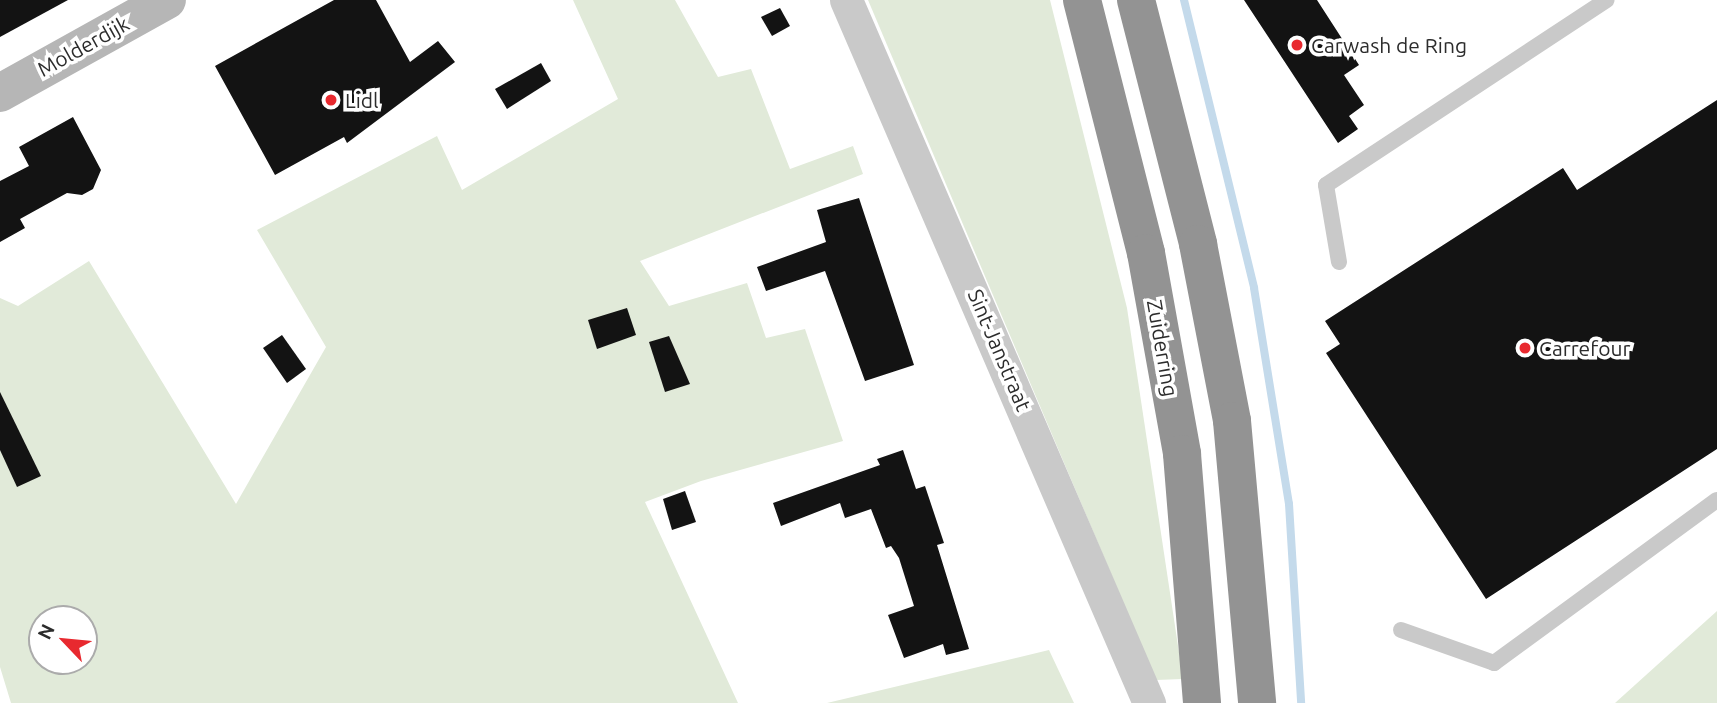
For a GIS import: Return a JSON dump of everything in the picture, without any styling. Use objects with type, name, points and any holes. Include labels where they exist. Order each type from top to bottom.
[{"type":"highway","name":"Zuiderring","points":[[1082,0],[1146,253],[1182,454],[1202,703]]},
{"type":"highway","points":[[1136,0],[1198,244],[1232,421],[1257,703]]},
{"type":"main road","name":"Molderdijk","points":[[0,93],[167,0]]},
{"type":"street","name":"Sint-Janstraat","points":[[846,0],[1149,703]]},
{"type":"lane","points":[[1339,262],[1326,185],[1607,0]]},
{"type":"lane","points":[[1401,629],[1494,663],[1717,500]]},
{"type":"green space","points":[[573,0],[675,0],[718,77],[751,69],[790,169],[853,146],[863,174],[640,261],[669,306],[747,283],[766,338],[805,329],[843,441],[701,481],[645,502],[738,703],[11,703],[0,667],[0,298],[18,306],[89,261],[236,504],[326,347],[257,230],[437,136],[462,190],[618,99]]},
{"type":"green space","points":[[868,0],[1050,0],[1127,308],[1183,679],[1156,680]]},
{"type":"green space","points":[[1717,611],[1717,703],[1615,703]]},
{"type":"green space","points":[[1049,650],[1074,703],[827,703]]},
{"type":"building","points":[[0,0],[68,0],[0,37]]},
{"type":"building","name":"Lidl","points":[[334,0],[376,0],[410,62],[438,41],[455,62],[347,143],[344,137],[275,175],[215,66]]},
{"type":"building","name":"Carwash de Ring","points":[[1244,0],[1317,0],[1359,65],[1344,75],[1364,105],[1349,116],[1358,129],[1338,143]]},
{"type":"building","points":[[780,8],[790,26],[772,36],[761,17]]},
{"type":"building","points":[[541,63],[551,81],[507,109],[495,89]]},
{"type":"building","name":"Carrefour","points":[[1717,100],[1717,449],[1486,599],[1326,353],[1340,344],[1325,321],[1563,168],[1577,190]]},
{"type":"building","points":[[73,117],[101,170],[93,189],[82,195],[67,193],[20,219],[25,228],[0,242],[0,181],[29,166],[19,147]]},
{"type":"building","points":[[859,198],[914,365],[865,381],[825,271],[766,291],[757,267],[826,242],[817,210]]},
{"type":"building","points":[[627,308],[636,335],[597,349],[588,320]]},
{"type":"building","points":[[282,335],[306,369],[287,383],[263,348]]},
{"type":"building","points":[[669,336],[690,384],[665,392],[649,342]]},
{"type":"building","points":[[0,392],[41,476],[17,487],[0,450]]},
{"type":"building","points":[[903,450],[916,489],[925,486],[944,543],[937,545],[969,649],[946,655],[943,644],[904,658],[888,615],[914,606],[899,558],[891,546],[886,548],[871,509],[845,518],[840,503],[781,526],[773,503],[880,465],[877,459]]},
{"type":"building","points":[[685,491],[696,522],[672,530],[663,499]]},
{"type":"waterway","points":[[1184,0],[1254,288],[1289,504],[1301,703]]},
{"type":"place","name":"Carwash de Ring","points":[[1297,45]]},
{"type":"place","name":"Lidl","points":[[331,100]]},
{"type":"place","name":"Carrefour","points":[[1525,348]]}]
